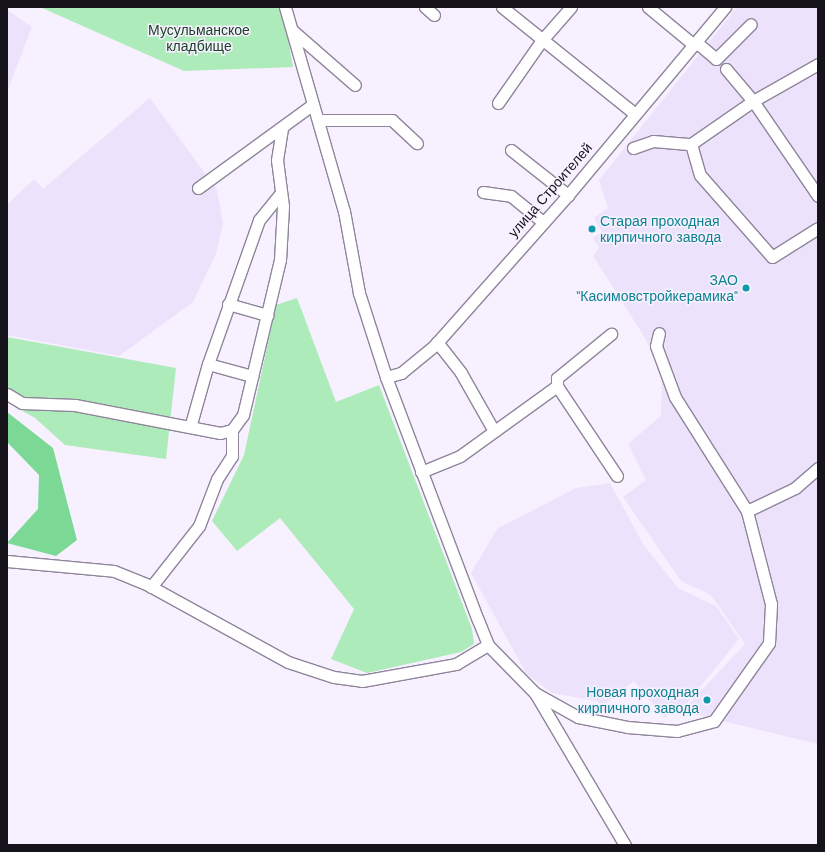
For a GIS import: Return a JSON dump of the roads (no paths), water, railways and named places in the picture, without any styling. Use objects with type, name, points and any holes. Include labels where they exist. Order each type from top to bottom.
[{"type":"street","points":[[425,7],[434,15]]},
{"type":"street","points":[[502,7],[634,113]]},
{"type":"street","points":[[498,103],[542,40],[571,7]]},
{"type":"street","points":[[648,7],[716,58],[751,24]]},
{"type":"street","name":"улица Строителей","points":[[386,377],[402,373],[437,342],[568,195],[634,113],[725,7]]},
{"type":"street","points":[[288,8],[313,104],[344,211],[359,293],[386,377],[421,472],[488,644],[535,693],[625,845]]},
{"type":"street","points":[[293,31],[355,86]]},
{"type":"street","points":[[633,148],[653,141],[691,144],[753,101],[818,64]]},
{"type":"street","points":[[726,69],[753,101],[818,196]]},
{"type":"street","points":[[198,188],[313,104]]},
{"type":"street","points":[[318,120],[392,120],[417,143]]},
{"type":"street","points":[[151,587],[199,526],[217,479],[232,456],[232,430],[243,415],[280,260],[282,193],[277,160],[282,127]]},
{"type":"street","points":[[691,144],[700,174],[772,257],[818,228]]},
{"type":"street","points":[[511,150],[568,195]]},
{"type":"street","points":[[484,192],[511,196],[543,222]]},
{"type":"street","points":[[191,424],[208,364],[258,220],[282,193]]},
{"type":"street","points":[[228,304],[267,315]]},
{"type":"street","points":[[535,693],[578,717],[627,727],[677,731],[714,721],[769,643],[771,604],[747,511],[675,397],[656,346],[659,332]]},
{"type":"street","points":[[611,334],[557,378],[557,386],[617,476]]},
{"type":"street","points":[[437,342],[461,373],[494,431]]},
{"type":"street","points":[[208,364],[252,376]]},
{"type":"street","points":[[421,472],[460,456],[557,386]]},
{"type":"street","points":[[7,394],[22,403],[75,405],[174,425],[191,424],[220,433],[232,430]]},
{"type":"street","points":[[747,511],[795,488],[818,468]]},
{"type":"street","points":[[7,560],[114,571],[151,587],[288,662],[339,678],[362,681],[456,664],[488,644]]},
{"type":"place","name":"Старая проходная кирпичного завода","points":[[592,229]]},
{"type":"place","name":"ЗАО \"Касимовстройкерамика\"","points":[[746,288]]},
{"type":"place","name":"Новая проходная кирпичного завода","points":[[707,700]]},
{"type":"park label","name":"Мусульманское кладбище","points":[[199,38]]}]
